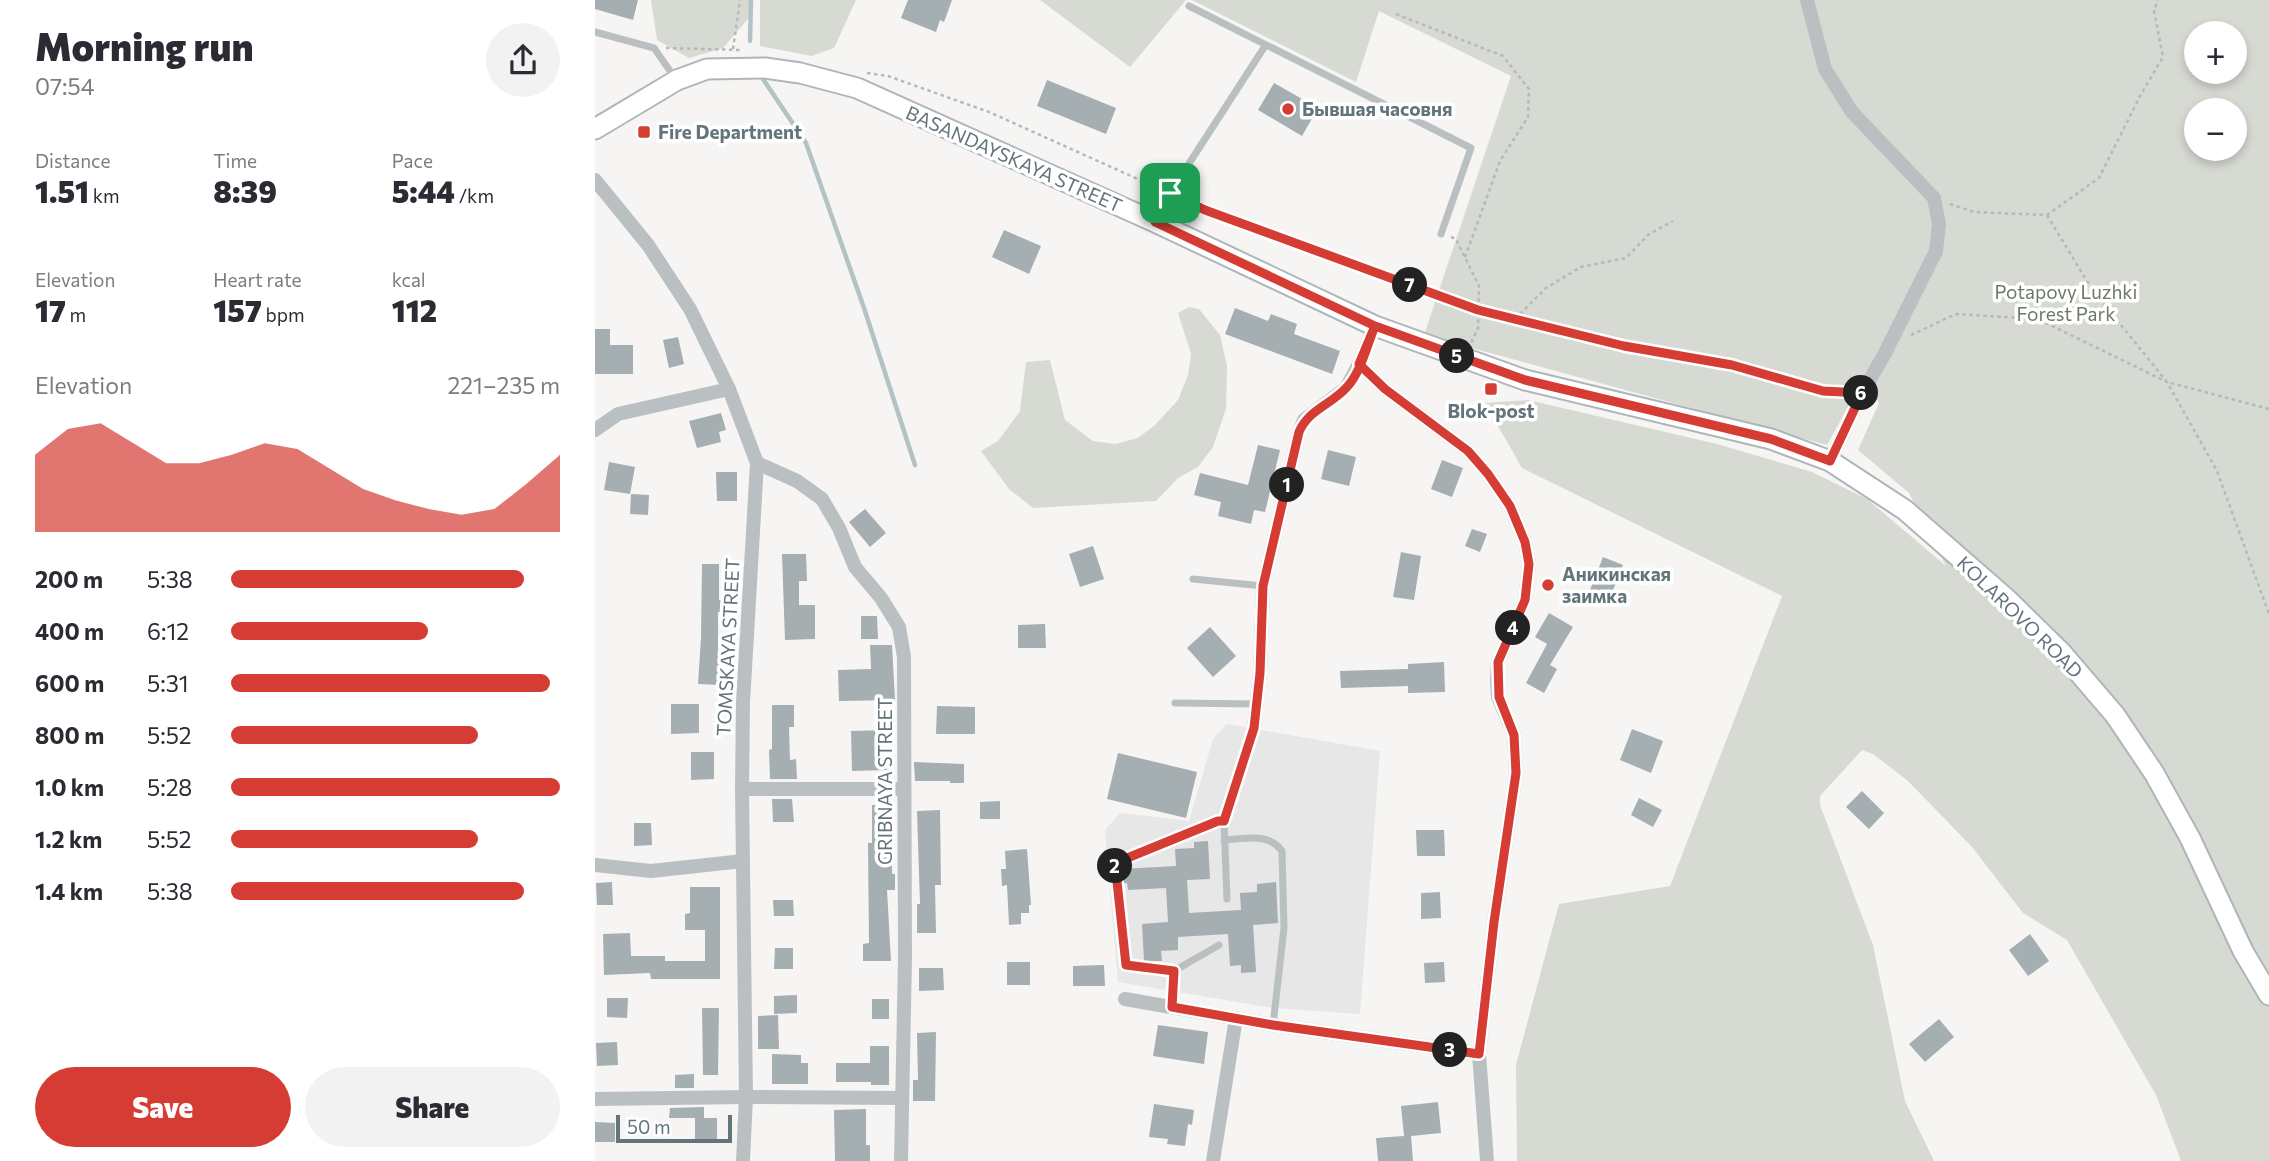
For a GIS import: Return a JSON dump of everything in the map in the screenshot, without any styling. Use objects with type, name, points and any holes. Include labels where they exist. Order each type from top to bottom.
[{"type":"street","points":[[1807,0],[1825,69],[1851,112],[1934,198],[1940,225],[1936,251],[1830,461]]},
{"type":"street","name":"BASANDAYSKAYA STREET","points":[[595,130],[677,80],[707,69],[765,68],[800,73],[857,88],[1155,222],[1375,326],[1525,380],[1771,439],[1830,461]]},
{"type":"street","name":"TOMSKAYA STREET","points":[[595,180],[648,245],[690,309],[729,389],[757,463],[743,703],[746,1097],[743,1161]]},
{"type":"street","points":[[1254,728],[1258,704],[1263,586],[1299,432],[1304,420],[1346,388],[1375,326]]},
{"type":"street","points":[[1359,364],[1385,389],[1468,451],[1488,474],[1510,506],[1525,542],[1529,564],[1525,600],[1498,662],[1499,697],[1514,735],[1516,773],[1494,922],[1479,1054],[1487,1161]]},
{"type":"street","points":[[595,430],[618,414],[729,389]]},
{"type":"street","name":"KOLAROVO ROAD","points":[[1830,461],[1905,510],[2008,600],[2061,652],[2115,715],[2154,772],[2190,838],[2243,951],[2269,995]]},
{"type":"street","name":"GRIBNAYA STREET","points":[[757,463],[797,481],[822,499],[839,527],[855,567],[899,626],[904,657],[905,958],[901,1161]]},
{"type":"street","points":[[742,789],[904,789]]},
{"type":"street","points":[[595,865],[651,871],[743,861]]},
{"type":"street","points":[[1125,999],[1273,1025],[1479,1054]]},
{"type":"street","points":[[1213,1161],[1236,1018]]},
{"type":"street","points":[[595,1099],[902,1098]]},
{"type":"lane","points":[[1189,6],[1471,148],[1441,234]]},
{"type":"lane","points":[[595,32],[654,48],[677,80]]},
{"type":"lane","points":[[1155,222],[1170,193],[1265,46]]},
{"type":"lane","points":[[1193,579],[1263,586]]},
{"type":"lane","points":[[1175,703],[1258,704]]},
{"type":"lane","points":[[1227,899],[1224,821],[1254,728]]},
{"type":"lane","points":[[1219,944],[1174,971],[1126,965],[1115,863],[1218,821],[1224,821]]},
{"type":"lane","points":[[1224,840],[1266,838],[1276,842],[1282,851],[1284,928],[1273,1025]]},
{"type":"lane","points":[[1172,1007],[1174,971]]},
{"type":"path","points":[[733,50],[740,0]]},
{"type":"path","points":[[1934,198],[1974,212],[2047,215],[2099,178],[2163,57],[2154,11],[2158,0]]},
{"type":"path","points":[[1397,14],[1503,56],[1528,89],[1528,117],[1500,160],[1464,260]]},
{"type":"path","points":[[654,48],[743,50]]},
{"type":"path","points":[[862,71],[888,76],[989,112],[1205,210],[1478,310],[1624,346],[1732,365],[1823,391],[1862,393]]},
{"type":"path","points":[[2047,215],[2091,288],[2167,382],[2217,471],[2269,614]]},
{"type":"path","points":[[1515,319],[1546,288],[1581,267],[1626,258],[1649,234],[1673,221]]},
{"type":"path","points":[[1441,234],[1455,239],[1479,286],[1478,328],[1465,359]]},
{"type":"path","points":[[1889,345],[1956,314],[2038,319],[2167,382],[2269,409]]},
{"type":"shaded area","points":[[1227,724],[1380,751],[1360,1014],[1273,1008],[1118,982],[1105,830],[1120,813],[1189,821],[1213,739]]},
{"type":"green space","points":[[651,0],[753,0],[752,14],[723,48],[689,58],[657,40]]},
{"type":"green space","points":[[760,0],[856,0],[834,48],[812,56],[760,46]]},
{"type":"green space","points":[[1040,0],[1186,0],[1130,67]]},
{"type":"green space","name":"Potapovy Luzhki Forest Park","points":[[1192,0],[2269,0],[2269,1161],[2181,1161],[2156,1095],[2067,940],[2023,913],[1972,847],[1908,781],[1873,754],[1862,750],[1820,796],[1820,805],[1873,945],[1905,1101],[1934,1161],[1517,1161],[1516,1065],[1559,904],[1670,886],[1782,596],[1522,468],[1485,403],[1528,400],[1717,444],[1812,472],[1867,499],[1946,566],[1909,493],[1858,450],[1879,403],[1862,381],[1827,445],[1424,335],[1511,76],[1379,11],[1356,82]]},
{"type":"green space","points":[[1189,307],[1199,309],[1220,335],[1227,366],[1226,409],[1213,447],[1198,467],[1178,478],[1156,501],[1033,508],[1009,489],[981,451],[998,441],[1020,411],[1026,362],[1050,360],[1065,420],[1093,441],[1115,444],[1138,438],[1155,425],[1178,400],[1188,375],[1191,354],[1178,313]]},
{"type":"building","points":[[595,0],[638,0],[633,20],[595,9]]},
{"type":"building","points":[[908,0],[952,0],[944,22],[940,20],[936,32],[901,18]]},
{"type":"building","points":[[1047,80],[1116,108],[1106,134],[1037,106]]},
{"type":"building","name":"Бывшая часовня","points":[[1274,83],[1318,108],[1302,136],[1258,110]]},
{"type":"building","points":[[1004,230],[1041,246],[1029,274],[992,257]]},
{"type":"building","points":[[1235,308],[1268,321],[1271,314],[1297,324],[1294,334],[1340,351],[1332,374],[1225,334]]},
{"type":"building","points":[[595,329],[610,329],[610,345],[633,345],[633,374],[595,374]]},
{"type":"building","points":[[678,337],[684,364],[669,368],[663,340]]},
{"type":"building","points":[[721,413],[726,430],[719,432],[721,442],[697,448],[689,421]]},
{"type":"building","points":[[1258,445],[1280,450],[1265,512],[1254,510],[1251,524],[1218,516],[1221,502],[1194,495],[1200,473],[1248,485]]},
{"type":"building","points":[[1328,450],[1356,457],[1349,486],[1321,479]]},
{"type":"building","points":[[1442,460],[1463,468],[1452,497],[1431,489]]},
{"type":"building","points":[[609,462],[635,467],[630,494],[604,490]]},
{"type":"building","points":[[716,472],[737,472],[737,501],[717,501]]},
{"type":"building","points":[[631,494],[649,495],[648,515],[630,514]]},
{"type":"building","points":[[865,509],[886,533],[870,547],[849,522]]},
{"type":"building","points":[[1472,529],[1487,534],[1480,552],[1465,546]]},
{"type":"building","points":[[1093,546],[1104,579],[1080,587],[1069,554]]},
{"type":"building","points":[[1401,552],[1421,556],[1414,600],[1393,597]]},
{"type":"building","points":[[782,554],[806,554],[807,581],[799,581],[799,605],[815,605],[815,639],[785,640]]},
{"type":"building","points":[[1603,557],[1623,565],[1608,603],[1588,595]]},
{"type":"building","points":[[702,564],[719,564],[719,600],[728,600],[728,612],[718,612],[718,654],[723,655],[721,685],[698,684]]},
{"type":"building","points":[[1549,613],[1573,627],[1550,665],[1557,669],[1544,693],[1526,683],[1547,644],[1535,637]]},
{"type":"building","points":[[861,616],[877,616],[878,639],[861,639]]},
{"type":"building","points":[[1045,624],[1046,648],[1018,648],[1018,625]]},
{"type":"building","points":[[1210,627],[1236,656],[1213,677],[1187,648]]},
{"type":"building","points":[[870,645],[892,645],[895,700],[839,701],[838,670],[871,669]]},
{"type":"building","points":[[1444,662],[1445,692],[1408,693],[1408,686],[1341,688],[1340,671],[1408,669],[1408,664]]},
{"type":"building","points":[[671,704],[699,704],[699,733],[671,734]]},
{"type":"building","points":[[772,705],[794,705],[794,727],[789,727],[790,760],[796,759],[797,779],[770,779]]},
{"type":"building","points":[[937,706],[975,707],[975,734],[936,734]]},
{"type":"building","points":[[1632,729],[1663,741],[1651,773],[1620,760]]},
{"type":"building","points":[[887,730],[888,770],[852,771],[851,731]]},
{"type":"building","points":[[691,752],[714,752],[714,779],[691,780]]},
{"type":"building","points":[[1118,753],[1197,772],[1186,818],[1107,799]]},
{"type":"building","points":[[914,762],[964,764],[964,783],[915,781]]},
{"type":"building","points":[[1862,791],[1884,813],[1869,829],[1846,807]]},
{"type":"building","points":[[1639,798],[1662,810],[1653,827],[1631,815]]},
{"type":"building","points":[[772,799],[792,799],[794,822],[773,822]]},
{"type":"building","points":[[1000,801],[1000,819],[980,819],[980,802]]},
{"type":"building","points":[[872,805],[889,805],[889,843],[892,843],[892,874],[895,874],[895,890],[887,890],[891,961],[863,961],[863,944],[869,943],[868,843],[872,843]]},
{"type":"building","points":[[940,810],[941,885],[935,885],[936,933],[917,933],[917,904],[920,904],[917,811]]},
{"type":"building","points":[[634,823],[651,823],[652,845],[634,846]]},
{"type":"building","points":[[1416,830],[1444,830],[1445,856],[1417,856]]},
{"type":"building","points":[[1208,841],[1210,879],[1187,880],[1189,913],[1241,910],[1240,893],[1257,892],[1257,884],[1276,882],[1278,923],[1253,925],[1256,972],[1241,973],[1241,965],[1230,966],[1228,934],[1178,937],[1178,950],[1161,951],[1162,961],[1144,961],[1142,924],[1168,922],[1166,888],[1128,890],[1127,883],[1123,883],[1122,869],[1176,866],[1175,849],[1194,848],[1194,842]]},
{"type":"building","points":[[1027,849],[1031,905],[1029,913],[1021,913],[1021,924],[1009,925],[1007,885],[1002,886],[1001,869],[1006,869],[1005,851]]},
{"type":"building","points":[[612,882],[613,905],[597,905],[596,883]]},
{"type":"building","points":[[690,887],[720,887],[720,979],[651,979],[650,973],[604,975],[603,934],[630,933],[631,956],[665,956],[665,961],[705,961],[705,930],[685,930],[685,914],[690,913]]},
{"type":"building","points":[[1440,892],[1441,918],[1421,919],[1421,893]]},
{"type":"building","points":[[773,900],[793,900],[794,916],[774,916]]},
{"type":"building","points":[[2030,934],[2049,961],[2028,976],[2009,950]]},
{"type":"building","points":[[775,948],[793,948],[793,969],[774,969]]},
{"type":"building","points":[[1007,962],[1030,962],[1030,985],[1007,985]]},
{"type":"building","points":[[1444,962],[1445,982],[1425,983],[1424,963]]},
{"type":"building","points":[[1104,965],[1105,986],[1073,986],[1073,966]]},
{"type":"building","points":[[919,968],[943,968],[944,990],[919,991]]},
{"type":"building","points":[[797,995],[797,1013],[774,1014],[774,996]]},
{"type":"building","points":[[607,998],[628,998],[627,1018],[607,1017]]},
{"type":"building","points":[[872,999],[889,999],[889,1019],[872,1019]]},
{"type":"building","points":[[702,1008],[719,1008],[718,1075],[703,1075]]},
{"type":"building","points":[[778,1015],[779,1049],[758,1049],[758,1016]]},
{"type":"building","points":[[1939,1019],[1954,1037],[1925,1062],[1909,1044]]},
{"type":"building","points":[[1158,1025],[1208,1032],[1204,1064],[1153,1056]]},
{"type":"building","points":[[936,1032],[935,1101],[913,1101],[913,1080],[918,1080],[917,1033]]},
{"type":"building","points":[[617,1042],[618,1065],[597,1066],[596,1043]]},
{"type":"building","points":[[870,1046],[889,1046],[889,1085],[836,1082],[836,1063],[870,1063]]},
{"type":"building","points":[[772,1054],[801,1055],[801,1063],[808,1063],[808,1084],[772,1084]]},
{"type":"building","points":[[694,1074],[694,1088],[675,1088],[675,1075]]},
{"type":"building","points":[[1438,1102],[1441,1133],[1411,1136],[1413,1161],[1378,1161],[1376,1138],[1404,1136],[1401,1106]]},
{"type":"building","points":[[1154,1104],[1194,1110],[1192,1125],[1188,1124],[1185,1146],[1167,1144],[1168,1139],[1149,1137]]},
{"type":"building","points":[[704,1107],[704,1118],[669,1118],[670,1108]]},
{"type":"building","points":[[866,1109],[866,1145],[870,1145],[870,1161],[835,1161],[834,1110]]},
{"type":"building","points":[[695,1118],[717,1118],[717,1139],[695,1139]]},
{"type":"building","points":[[595,1122],[615,1123],[615,1142],[595,1142]]},
{"type":"waterway","points":[[750,41],[751,0]]},
{"type":"waterway","points":[[763,79],[806,143],[915,465]]},
{"type":"place","name":"Бывшая часовня","points":[[1288,109]]},
{"type":"place","name":"Fire Department","points":[[644,132]]},
{"type":"place","name":"Blok-post","points":[[1491,389]]},
{"type":"place","name":"Аникинская заимка","points":[[1548,585]]},
{"type":"route","points":[[1170,193],[1155,222],[1375,326],[1346,388],[1304,420],[1299,432],[1263,586],[1260,673],[1254,728],[1224,821],[1218,821],[1115,863],[1126,965],[1174,971],[1172,1007],[1273,1025],[1479,1054],[1494,922],[1516,773],[1517,751],[1514,735],[1499,697],[1498,662],[1525,600],[1529,564],[1525,542],[1510,506],[1488,474],[1468,451],[1385,389],[1359,364],[1375,326],[1525,380],[1771,439],[1830,461],[1862,393],[1823,391],[1732,365],[1624,346],[1478,310],[1205,210],[1170,193]]}]
